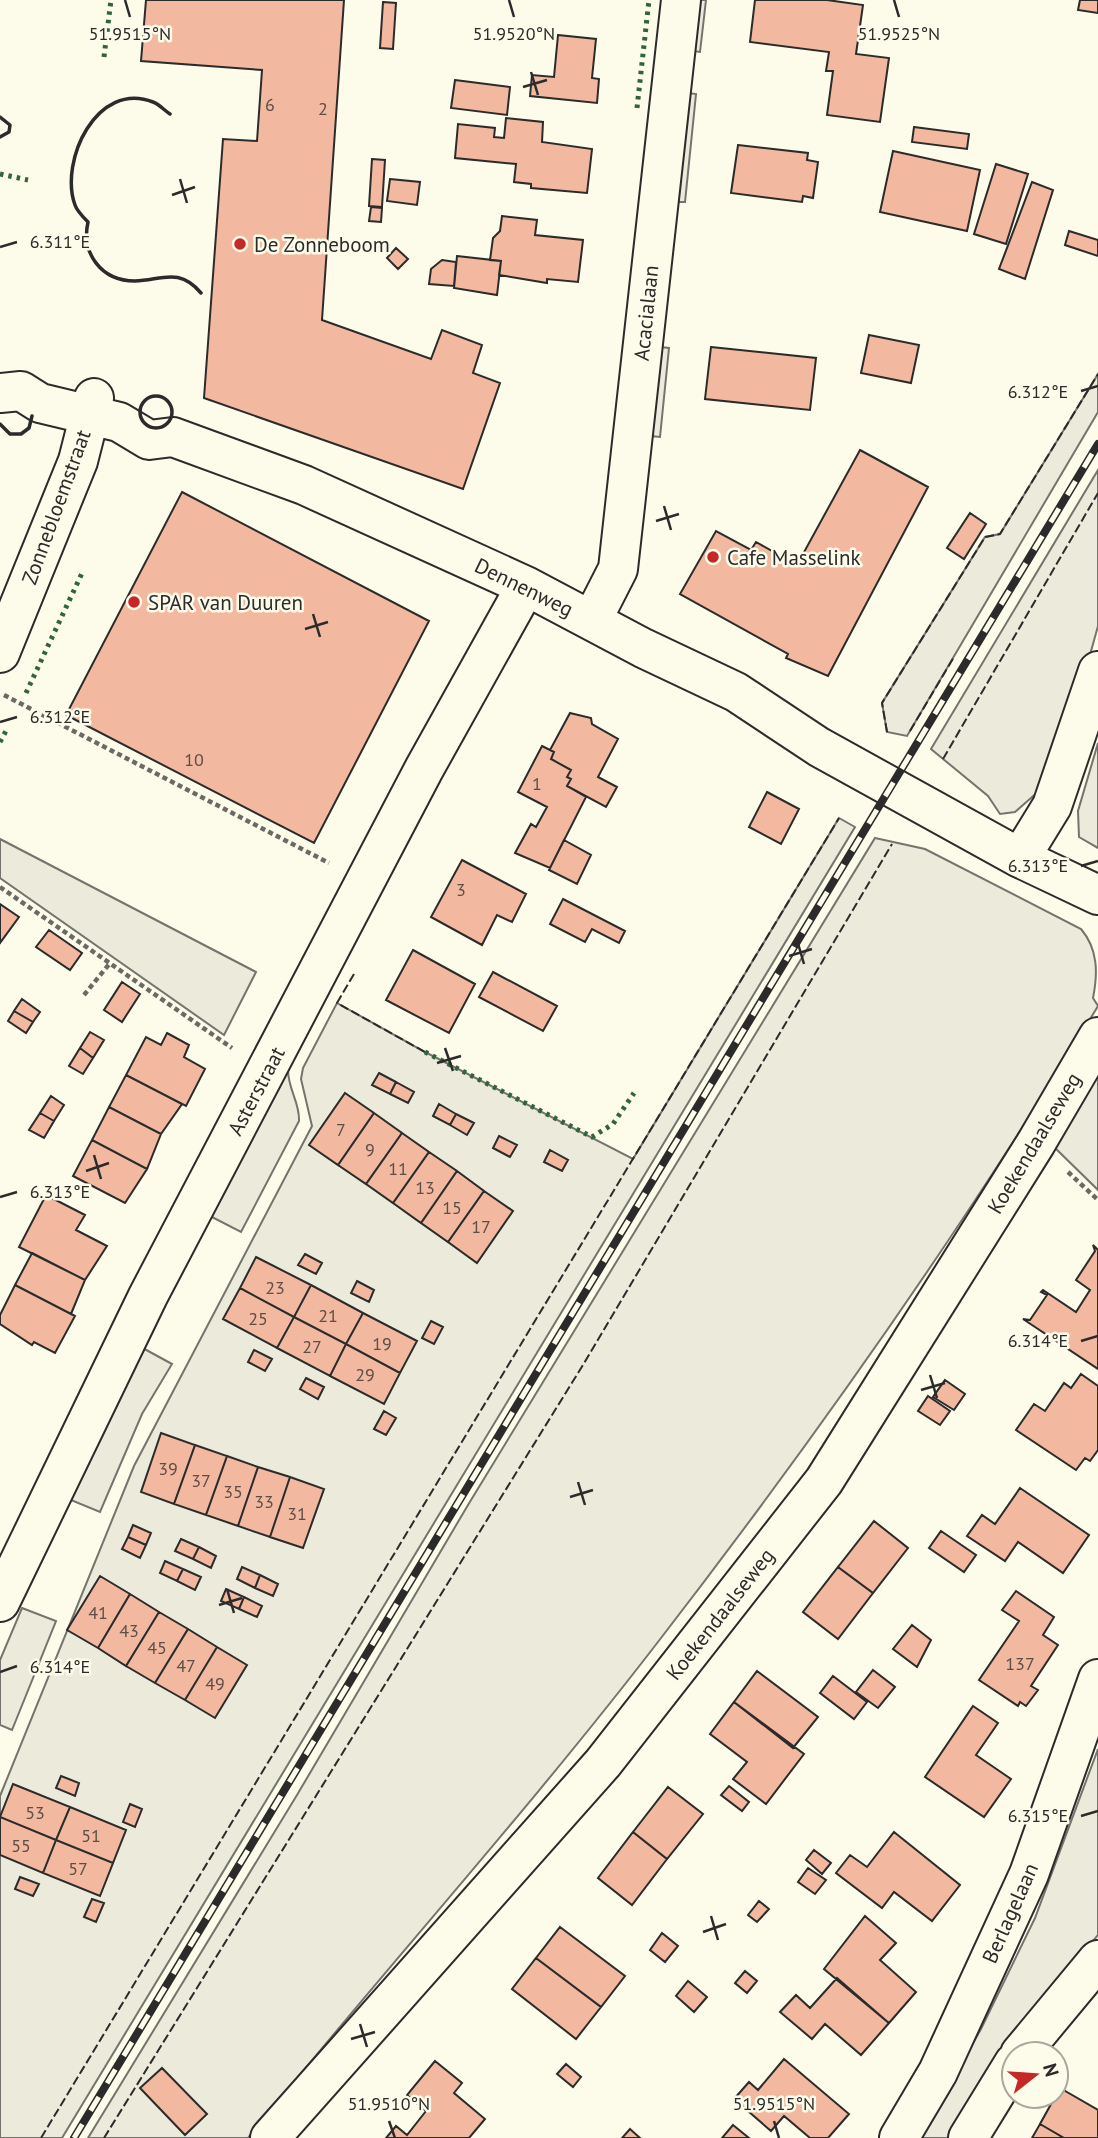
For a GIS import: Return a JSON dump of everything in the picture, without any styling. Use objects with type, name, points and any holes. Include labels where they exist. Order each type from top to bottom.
[{"type":"street","name":"Acacialaan","points":[[592,620],[618,569],[681,0]]},
{"type":"street","name":"Dennenweg","points":[[0,393],[21,391],[40,403],[92,407],[149,440],[173,437],[304,485],[526,586],[736,692],[819,747],[1020,858],[1098,895]]},
{"type":"street","name":"Zonnebloemstraat","points":[[0,653],[78,461],[92,407]]},
{"type":"street","name":"Asterstraat","points":[[0,1602],[148,1296],[365,882],[526,586]]},
{"type":"street","points":[[1020,858],[1052,806],[1098,671]]},
{"type":"street","name":"Koekendaalseweg","points":[[270,2138],[603,1763],[824,1481],[1036,1143],[1098,1037]]},
{"type":"street","name":"Berlagelaan","points":[[899,2138],[938,2072],[1028,1874],[1098,1679]]},
{"type":"street","points":[[1032,2040],[1098,1960]]},
{"type":"street","points":[[968,2138],[1000,2086]]},
{"type":"path","points":[[0,693],[365,882]]},
{"type":"path","points":[[0,887],[267,1071]]},
{"type":"path","points":[[84,995],[110,963]]},
{"type":"shaded area","points":[[698,0],[706,0],[700,52],[692,51]]},
{"type":"shaded area","points":[[688,93],[696,94],[685,202],[676,202]]},
{"type":"shaded area","points":[[660,347],[669,348],[660,437],[651,436]]},
{"type":"shaded area","points":[[1098,374],[1098,412],[907,736],[887,732],[882,703],[985,537],[1000,534]]},
{"type":"shaded area","points":[[1098,470],[1098,626],[1068,734],[1047,784],[1015,812],[1000,814],[988,796],[931,749]]},
{"type":"shaded area","points":[[1098,743],[1098,848],[1079,837],[1078,811]]},
{"type":"shaded area","points":[[839,818],[855,827],[62,2138],[0,2138],[0,1796],[134,1466],[312,1126],[301,1079],[303,1068],[337,1003],[425,1052],[633,1159]]},
{"type":"shaded area","points":[[875,838],[925,849],[1081,929],[1094,953],[1096,979],[1093,998],[1098,1006],[943,1249],[777,1485],[560,1765],[248,2138],[88,2138],[297,1795],[468,1505]]},
{"type":"shaded area","points":[[0,839],[256,972],[224,1035],[0,878]]},
{"type":"shaded area","points":[[1098,1060],[1098,1190],[1049,1142]]},
{"type":"shaded area","points":[[288,1068],[299,1121],[241,1232],[208,1215]]},
{"type":"shaded area","points":[[139,1346],[172,1364],[142,1414],[100,1512],[66,1498]]},
{"type":"shaded area","points":[[22,1608],[56,1621],[12,1730],[0,1725],[0,1660]]},
{"type":"shaded area","points":[[1098,1749],[1098,1935],[1014,2040],[1000,2040],[1000,2062],[951,2138],[919,2138],[981,2029],[1035,1918]]},
{"type":"building","points":[[146,0],[344,0],[322,320],[431,359],[442,330],[482,345],[473,373],[500,383],[463,489],[204,398],[223,139],[257,141],[262,70],[141,61]]},
{"type":"building","points":[[755,0],[827,0],[863,5],[856,54],[889,58],[880,122],[827,115],[833,71],[826,71],[829,52],[750,42]]},
{"type":"building","points":[[1080,0],[1098,0],[1098,13],[1078,10]]},
{"type":"building","points":[[383,2],[396,3],[393,49],[380,48]]},
{"type":"building","points":[[558,35],[596,39],[592,78],[599,79],[597,103],[530,96],[532,75],[554,77]]},
{"type":"building","points":[[455,80],[510,87],[507,115],[451,108]]},
{"type":"building","points":[[506,118],[543,122],[542,142],[592,149],[587,193],[531,188],[531,184],[514,182],[516,164],[455,158],[458,124],[495,128],[494,137],[504,138]]},
{"type":"building","points":[[914,127],[969,134],[967,149],[912,142]]},
{"type":"building","points":[[738,145],[808,153],[807,160],[818,162],[813,198],[803,196],[802,202],[731,193]]},
{"type":"building","points":[[893,151],[980,170],[967,231],[880,212]]},
{"type":"building","points":[[372,159],[385,160],[382,207],[369,206]]},
{"type":"building","points":[[996,164],[1028,174],[1006,244],[974,234]]},
{"type":"building","points":[[390,179],[420,182],[417,205],[387,201]]},
{"type":"building","points":[[1032,182],[1053,190],[1025,279],[999,269]]},
{"type":"building","points":[[371,207],[382,208],[381,222],[369,221]]},
{"type":"building","points":[[502,216],[537,220],[535,235],[583,240],[578,282],[547,279],[547,283],[499,275],[501,261],[490,260],[493,238],[500,231]]},
{"type":"building","points":[[1069,231],[1098,240],[1098,256],[1065,245]]},
{"type":"building","points":[[396,248],[408,259],[398,269],[387,258]]},
{"type":"building","points":[[457,256],[501,261],[497,295],[454,288]]},
{"type":"building","points":[[442,260],[456,262],[454,286],[429,284],[431,269]]},
{"type":"building","points":[[869,335],[919,345],[911,383],[861,373]]},
{"type":"building","points":[[711,347],[816,358],[810,410],[705,399]]},
{"type":"building","points":[[860,450],[928,487],[828,676],[786,658],[788,654],[680,594],[716,531],[751,550],[756,542],[797,565]]},
{"type":"building","points":[[182,492],[429,621],[314,843],[66,715]]},
{"type":"building","points":[[970,513],[986,524],[964,559],[947,548]]},
{"type":"building","points":[[570,713],[591,718],[592,724],[618,739],[598,777],[617,787],[606,807],[567,786],[571,779],[567,777],[571,770],[551,759],[554,752],[550,750]]},
{"type":"building","points":[[542,746],[554,752],[551,759],[571,770],[567,777],[571,779],[567,786],[586,797],[550,868],[515,853],[531,824],[536,827],[547,807],[518,792]]},
{"type":"building","points":[[767,792],[799,809],[781,844],[749,827]]},
{"type":"building","points":[[564,840],[591,855],[577,884],[549,870]]},
{"type":"building","points":[[462,860],[526,894],[512,922],[497,915],[482,945],[431,917]]},
{"type":"building","points":[[563,899],[625,931],[619,943],[592,929],[585,942],[550,924]]},
{"type":"building","points":[[0,904],[19,917],[0,943]]},
{"type":"building","points":[[49,930],[82,953],[70,970],[36,947]]},
{"type":"building","points":[[413,950],[475,984],[449,1033],[386,1000]]},
{"type":"building","points":[[493,972],[557,1006],[543,1031],[479,997]]},
{"type":"building","points":[[122,982],[140,994],[122,1022],[104,1010]]},
{"type":"building","points":[[22,999],[40,1012],[33,1022],[14,1011]]},
{"type":"building","points":[[14,1011],[33,1022],[26,1033],[8,1021]]},
{"type":"building","points":[[90,1032],[104,1040],[93,1058],[80,1048]]},
{"type":"building","points":[[167,1033],[189,1045],[184,1057],[205,1069],[186,1106],[126,1075],[146,1037],[161,1045]]},
{"type":"building","points":[[80,1048],[93,1058],[83,1074],[69,1066]]},
{"type":"building","points":[[379,1073],[396,1082],[390,1094],[372,1085]]},
{"type":"building","points":[[126,1075],[182,1104],[161,1134],[109,1107]]},
{"type":"building","points":[[396,1082],[414,1092],[408,1103],[390,1094]]},
{"type":"building","points":[[345,1093],[374,1113],[338,1165],[309,1145]]},
{"type":"building","points":[[51,1096],[64,1105],[54,1121],[40,1113]]},
{"type":"building","points":[[439,1104],[456,1114],[450,1125],[433,1116]]},
{"type":"building","points":[[109,1107],[161,1134],[147,1169],[92,1140]]},
{"type":"building","points":[[40,1113],[54,1121],[44,1138],[29,1130]]},
{"type":"building","points":[[374,1113],[402,1133],[366,1184],[338,1165]]},
{"type":"building","points":[[456,1114],[474,1123],[467,1135],[450,1125]]},
{"type":"building","points":[[402,1133],[429,1152],[393,1203],[366,1184]]},
{"type":"building","points":[[499,1136],[517,1145],[510,1157],[493,1148]]},
{"type":"building","points":[[92,1140],[147,1169],[125,1203],[73,1176]]},
{"type":"building","points":[[550,1150],[568,1160],[562,1171],[544,1162]]},
{"type":"building","points":[[429,1152],[457,1171],[421,1223],[393,1203]]},
{"type":"building","points":[[457,1171],[484,1191],[448,1242],[421,1223]]},
{"type":"building","points":[[484,1191],[513,1211],[477,1263],[448,1242]]},
{"type":"building","points":[[46,1195],[85,1215],[76,1230],[107,1246],[85,1280],[19,1247]]},
{"type":"building","points":[[1093,1245],[1098,1250],[1098,1369],[1023,1319],[1030,1320],[1047,1295],[1041,1292],[1043,1290],[1076,1312],[1090,1290],[1076,1280],[1095,1251]]},
{"type":"building","points":[[32,1253],[85,1280],[71,1314],[15,1285]]},
{"type":"building","points":[[305,1254],[322,1263],[316,1274],[298,1265]]},
{"type":"building","points":[[256,1257],[311,1285],[294,1317],[240,1288]]},
{"type":"building","points":[[357,1281],[374,1290],[369,1302],[351,1293]]},
{"type":"building","points":[[15,1285],[75,1316],[55,1353],[34,1342],[32,1345],[0,1324],[0,1315]]},
{"type":"building","points":[[311,1285],[363,1313],[346,1344],[294,1317]]},
{"type":"building","points":[[240,1288],[294,1317],[277,1348],[223,1319]]},
{"type":"building","points":[[363,1313],[417,1341],[400,1373],[346,1344]]},
{"type":"building","points":[[294,1317],[346,1344],[330,1376],[277,1348]]},
{"type":"building","points":[[431,1321],[443,1327],[434,1344],[422,1338]]},
{"type":"building","points":[[346,1344],[400,1373],[384,1404],[330,1376]]},
{"type":"building","points":[[254,1350],[272,1359],[265,1371],[248,1362]]},
{"type":"building","points":[[1081,1374],[1098,1386],[1098,1450],[1090,1461],[1085,1458],[1076,1470],[1016,1430],[1034,1404],[1045,1411],[1064,1383],[1071,1388]]},
{"type":"building","points":[[306,1378],[324,1387],[318,1399],[300,1389]]},
{"type":"building","points":[[945,1380],[965,1394],[954,1410],[933,1397]]},
{"type":"building","points":[[928,1396],[950,1411],[940,1425],[918,1411]]},
{"type":"building","points":[[384,1411],[396,1418],[386,1435],[374,1429]]},
{"type":"building","points":[[161,1433],[195,1445],[174,1504],[141,1492]]},
{"type":"building","points":[[195,1445],[227,1456],[206,1515],[174,1504]]},
{"type":"building","points":[[227,1456],[258,1467],[238,1526],[206,1515]]},
{"type":"building","points":[[258,1467],[290,1477],[270,1537],[238,1526]]},
{"type":"building","points":[[290,1477],[324,1489],[303,1548],[270,1537]]},
{"type":"building","points":[[1020,1488],[1089,1535],[1063,1573],[1018,1542],[1005,1561],[967,1536],[982,1515],[995,1524]]},
{"type":"building","points":[[874,1521],[908,1548],[873,1593],[838,1567]]},
{"type":"building","points":[[133,1525],[151,1533],[146,1545],[128,1537]]},
{"type":"building","points":[[941,1531],[976,1555],[964,1572],[929,1548]]},
{"type":"building","points":[[128,1537],[146,1545],[140,1558],[122,1549]]},
{"type":"building","points":[[181,1539],[199,1547],[193,1559],[175,1551]]},
{"type":"building","points":[[199,1547],[216,1556],[211,1568],[193,1559]]},
{"type":"building","points":[[165,1561],[183,1569],[177,1581],[160,1573]]},
{"type":"building","points":[[242,1567],[260,1575],[255,1588],[237,1579]]},
{"type":"building","points":[[838,1567],[873,1593],[838,1639],[803,1612]]},
{"type":"building","points":[[183,1569],[201,1577],[195,1590],[177,1581]]},
{"type":"building","points":[[260,1575],[278,1584],[273,1596],[255,1588]]},
{"type":"building","points":[[100,1576],[130,1594],[98,1648],[67,1630]]},
{"type":"building","points":[[226,1589],[244,1597],[239,1609],[221,1601]]},
{"type":"building","points":[[1016,1591],[1054,1617],[1043,1635],[1058,1645],[1031,1686],[1038,1690],[1026,1706],[1020,1702],[1018,1706],[979,1680],[1019,1621],[1002,1610]]},
{"type":"building","points":[[130,1594],[159,1612],[126,1666],[98,1648]]},
{"type":"building","points":[[244,1597],[262,1606],[257,1617],[239,1609]]},
{"type":"building","points":[[159,1612],[188,1629],[155,1683],[126,1666]]},
{"type":"building","points":[[912,1625],[931,1640],[917,1667],[893,1649]]},
{"type":"building","points":[[188,1629],[217,1647],[185,1700],[155,1683]]},
{"type":"building","points":[[217,1647],[247,1665],[215,1718],[185,1700]]},
{"type":"building","points":[[873,1670],[895,1687],[878,1708],[856,1692]]},
{"type":"building","points":[[757,1671],[818,1717],[793,1748],[734,1702]]},
{"type":"building","points":[[833,1676],[867,1702],[854,1719],[820,1693]]},
{"type":"building","points":[[734,1702],[804,1754],[766,1804],[733,1779],[747,1762],[710,1734]]},
{"type":"building","points":[[973,1706],[998,1723],[976,1755],[1011,1779],[984,1817],[925,1777]]},
{"type":"building","points":[[61,1776],[79,1783],[75,1796],[56,1788]]},
{"type":"building","points":[[13,1784],[70,1807],[56,1840],[0,1817]]},
{"type":"building","points":[[729,1786],[749,1802],[742,1811],[721,1795]]},
{"type":"building","points":[[668,1787],[703,1814],[667,1859],[633,1832]]},
{"type":"building","points":[[130,1804],[142,1809],[135,1827],[123,1822]]},
{"type":"building","points":[[70,1807],[126,1830],[113,1863],[56,1840]]},
{"type":"building","points":[[0,1817],[56,1840],[43,1873],[0,1855]]},
{"type":"building","points":[[633,1832],[667,1859],[632,1905],[598,1878]]},
{"type":"building","points":[[894,1832],[960,1885],[932,1921],[894,1892],[882,1908],[836,1873],[850,1855],[867,1867]]},
{"type":"building","points":[[56,1840],[113,1863],[100,1896],[43,1873]]},
{"type":"building","points":[[814,1850],[831,1863],[822,1874],[806,1860]]},
{"type":"building","points":[[808,1868],[826,1880],[815,1894],[798,1882]]},
{"type":"building","points":[[20,1877],[39,1884],[33,1896],[15,1889]]},
{"type":"building","points":[[92,1899],[104,1903],[96,1922],[84,1917]]},
{"type":"building","points":[[759,1901],[769,1909],[757,1922],[748,1915]]},
{"type":"building","points":[[865,1916],[896,1943],[880,1960],[916,1992],[889,2023],[824,1969]]},
{"type":"building","points":[[560,1927],[625,1976],[601,2007],[536,1958]]},
{"type":"building","points":[[662,1933],[678,1946],[665,1962],[650,1950]]},
{"type":"building","points":[[536,1958],[601,2007],[576,2039],[512,1989]]},
{"type":"building","points":[[745,1971],[757,1981],[747,1993],[735,1983]]},
{"type":"building","points":[[837,1978],[889,2023],[861,2055],[825,2024],[812,2039],[780,2012],[796,1995],[810,2008]]},
{"type":"building","points":[[688,1981],[707,1997],[694,2012],[676,1996]]},
{"type":"building","points":[[784,2059],[849,2114],[828,2138],[810,2138],[784,2116],[771,2131],[734,2099],[749,2082],[758,2090]]},
{"type":"building","points":[[435,2061],[462,2083],[454,2093],[485,2119],[469,2138],[386,2138],[396,2126],[407,2135],[426,2111],[407,2095]]},
{"type":"building","points":[[566,2064],[581,2077],[573,2087],[557,2074]]},
{"type":"building","points":[[162,2068],[207,2114],[185,2135],[140,2088]]},
{"type":"building","points":[[1070,2094],[1098,2110],[1098,2138],[1064,2138],[1040,2124],[1048,2110],[1070,2110]]},
{"type":"building","points":[[1040,2124],[1064,2138],[1032,2138]]},
{"type":"building","points":[[733,2125],[749,2138],[722,2138]]},
{"type":"building","points":[[630,2129],[640,2138],[622,2138]]},
{"type":"railway","points":[[74,2138],[1098,444]]},
{"type":"hedge","points":[[104,57],[111,0]]},
{"type":"hedge","points":[[637,108],[649,0]]},
{"type":"hedge","points":[[0,174],[28,180]]},
{"type":"hedge","points":[[26,693],[83,571]]},
{"type":"hedge","points":[[0,742],[7,729]]},
{"type":"hedge","points":[[425,1052],[592,1137],[613,1124],[634,1093]]},
{"type":"fence","points":[[887,732],[882,703],[985,537],[1000,534],[1098,374]]},
{"type":"fence","points":[[943,759],[1098,493]]},
{"type":"fence","points":[[910,731],[954,657]]},
{"type":"fence","points":[[41,2138],[839,818]]},
{"type":"fence","points":[[104,2138],[583,1365],[892,844]]},
{"type":"fence","points":[[354,974],[337,1003],[425,1052]]},
{"type":"wall","points":[[170,114],[153,102],[133,98],[115,103],[99,113],[78,147],[71,187],[76,207],[88,222],[91,254],[103,271],[123,280],[178,278],[193,285],[201,293]]},
{"type":"wall","points":[[0,117],[10,125],[9,132],[0,137]]},
{"type":"wall","points":[[156,396],[168,400],[172,412],[168,424],[156,428],[144,424],[140,412],[144,400],[156,396]]},
{"type":"wall","points":[[0,424],[10,434],[21,434],[29,428],[32,416]]},
{"type":"place","name":"De Zonneboom","points":[[240,244]]},
{"type":"place","name":"Cafe Masselink","points":[[713,557]]},
{"type":"place","name":"SPAR van Duuren","points":[[134,602]]}]
